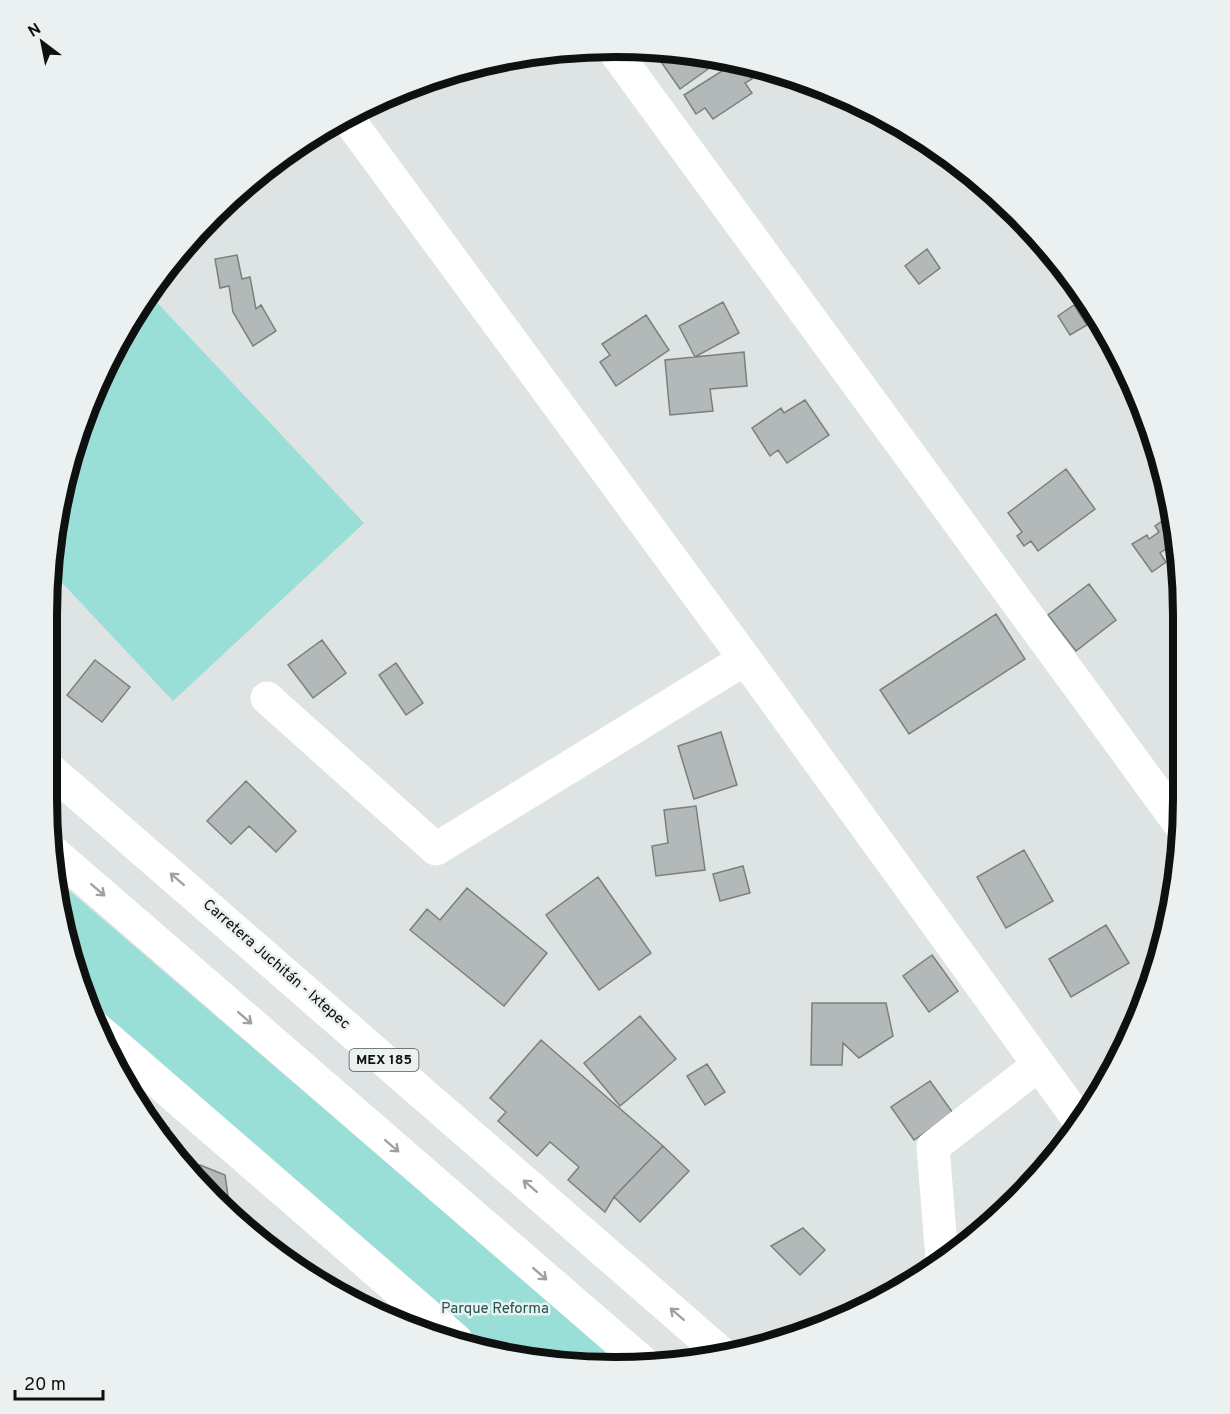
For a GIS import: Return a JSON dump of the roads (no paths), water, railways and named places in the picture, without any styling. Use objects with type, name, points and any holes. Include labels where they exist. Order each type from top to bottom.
[{"type":"street","points":[[620,57],[1173,814]]},
{"type":"street","points":[[352,124],[745,659],[1037,1066],[1075,1115]]},
{"type":"street","points":[[267,698],[436,849],[745,659]]},
{"type":"street","name":"Carretera Juchitán - Ixtepec","points":[[57,777],[715,1348]]},
{"type":"street","points":[[61,859],[635,1356]]},
{"type":"street","points":[[114,1045],[413,1317]]},
{"type":"street","points":[[941,1252],[933,1147],[1037,1066]]},
{"type":"park label","name":"Parque Reforma","points":[[495,1309]]}]
